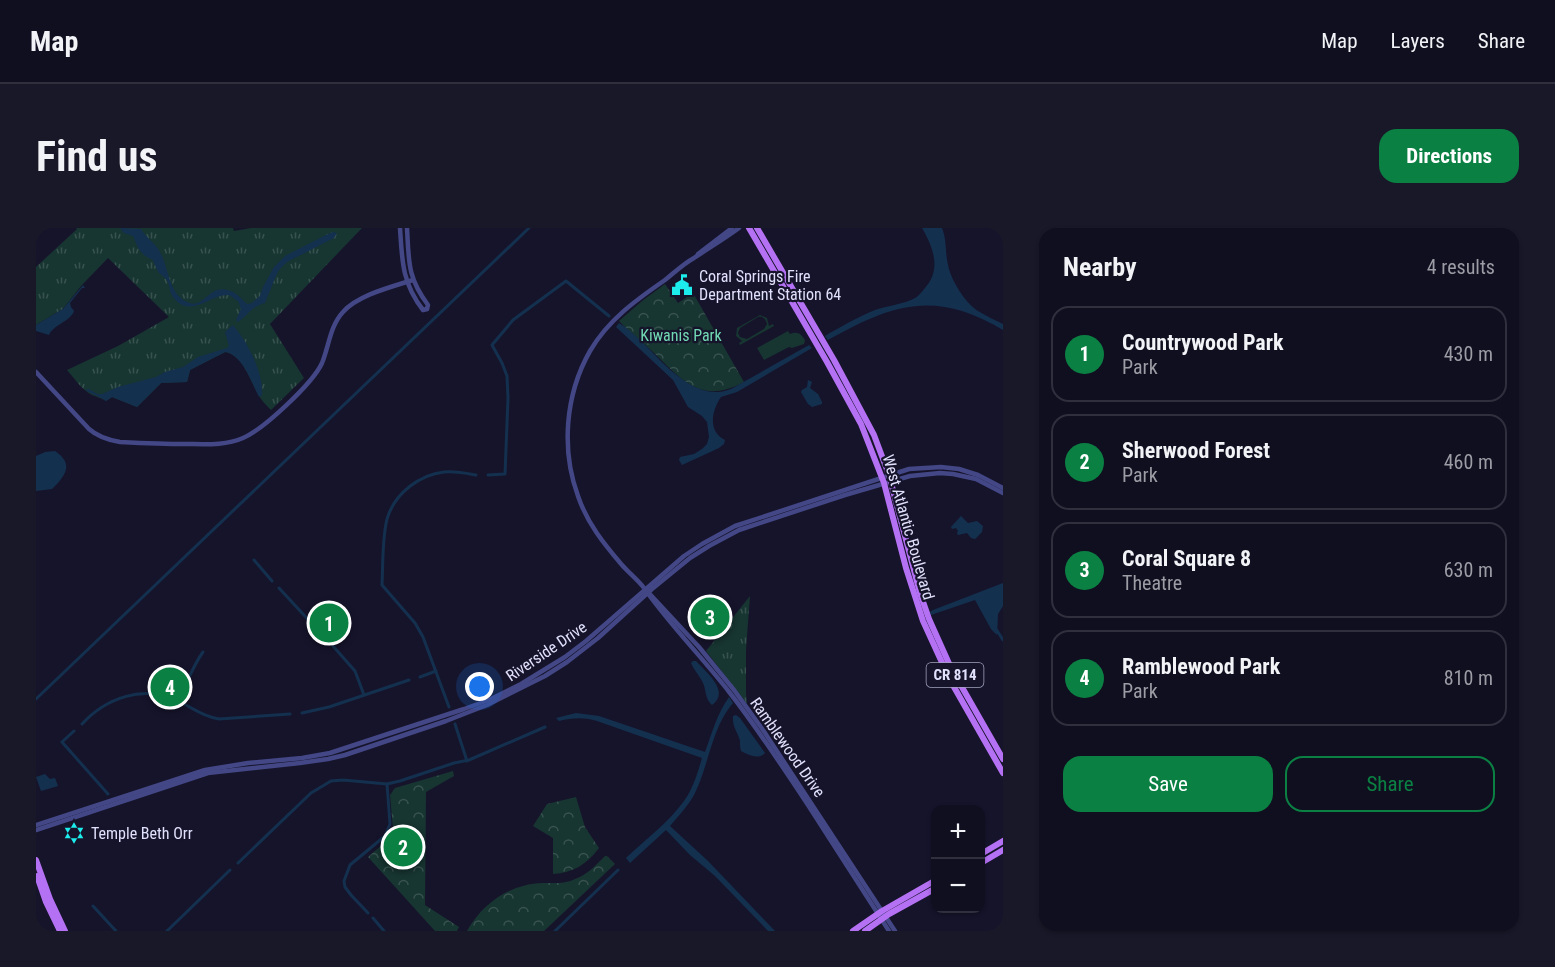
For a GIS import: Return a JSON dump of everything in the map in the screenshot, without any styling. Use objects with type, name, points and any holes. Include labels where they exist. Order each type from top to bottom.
[{"type":"main road","name":"West Atlantic Boulevard","points":[[749,228],[850,402],[887,479]]},
{"type":"main road","name":"West Atlantic Boulevard","points":[[757,228],[867,422],[887,479],[906,568],[926,620],[946,671],[1003,773]]},
{"type":"main road","name":"West Atlantic Boulevard","points":[[926,620],[1003,759]]},
{"type":"main road","points":[[985,852],[1003,841]]},
{"type":"main road","points":[[985,860],[1003,850]]},
{"type":"main road","points":[[36,860],[65,931]]},
{"type":"main road","points":[[36,873],[46,902],[60,931]]},
{"type":"main road","points":[[865,931],[882,915],[931,883]]},
{"type":"main road","points":[[854,931],[931,890]]},
{"type":"street","points":[[400,228],[402,267],[406,282],[423,310],[426,310],[428,305],[413,280],[406,228]]},
{"type":"street","name":"Ramblewood Drive","points":[[694,258],[732,228]]},
{"type":"street","name":"Ramblewood Drive","points":[[739,228],[627,308],[595,344],[585,361],[574,389],[570,408],[568,429],[574,485],[590,523],[606,546],[732,692],[895,931]]},
{"type":"street","points":[[36,372],[93,432],[108,440],[208,444],[230,442],[242,439],[256,431],[315,375],[325,354],[333,327],[342,312],[355,301],[413,280]]},
{"type":"street","name":"Riverside Drive","points":[[36,830],[208,773],[328,759],[466,714],[551,672],[598,638],[688,552],[735,526],[887,479],[909,469],[926,467],[959,469],[978,475],[1003,488]]},
{"type":"street","name":"Riverside Drive","points":[[887,479],[924,474],[953,474],[976,480],[1003,494]]},
{"type":"street","name":"Riverside Drive","points":[[36,825],[205,770],[330,753],[472,706],[521,684],[566,657],[647,592]]},
{"type":"street","name":"Ramblewood Drive","points":[[882,915],[889,931]]},
{"type":"green space","points":[[76,228],[233,228],[234,231],[251,228],[362,228],[270,324],[304,378],[271,410],[259,396],[241,363],[237,358],[225,352],[190,370],[187,382],[161,383],[137,407],[112,397],[106,401],[92,395],[78,384],[67,370],[118,346],[169,317],[108,258],[63,309],[36,325],[36,267]]},
{"type":"green space","name":"Kiwanis Park","points":[[665,284],[678,303],[693,293],[744,382],[729,389],[716,391],[694,386],[674,372],[619,321]]},
{"type":"green space","points":[[760,315],[767,318],[769,326],[773,324],[774,326],[740,345],[742,341],[736,336],[737,328]],"holes":[[[760,317],[767,322],[764,329],[747,339],[740,337],[738,333],[740,328]]]},
{"type":"green space","points":[[788,331],[790,334],[801,335],[805,340],[804,344],[789,347],[764,360],[757,348]]},
{"type":"green space","points":[[750,596],[746,650],[747,704],[706,651]]},
{"type":"green space","points":[[326,609],[342,628],[332,637],[315,619]]},
{"type":"green space","points":[[159,675],[183,685],[181,690],[173,696],[157,693]]},
{"type":"green space","points":[[453,771],[454,776],[426,792],[425,905],[459,927],[457,931],[435,931],[368,857],[391,837],[393,829],[390,795],[395,788]]},
{"type":"green space","points":[[576,797],[585,827],[599,848],[579,867],[553,874],[553,838],[533,826],[547,804]]},
{"type":"green space","points":[[605,856],[615,864],[544,931],[467,931],[489,904],[509,891],[531,884],[571,881],[587,872]]},
{"type":"water","points":[[120,228],[141,229],[159,250],[176,293],[193,304],[213,292],[225,289],[235,293],[247,304],[252,303],[260,296],[274,267],[285,256],[326,235],[337,233],[334,238],[287,262],[279,270],[265,303],[253,309],[238,322],[236,320],[241,309],[238,301],[229,295],[193,306],[180,303],[173,297],[167,281],[159,273],[153,260],[140,251],[133,236],[124,233]]},
{"type":"water","points":[[922,228],[942,228],[947,260],[959,291],[973,307],[1003,324],[1003,330],[979,317],[956,309],[914,306],[873,317],[828,340],[825,336],[856,319],[875,310],[913,299],[922,292],[933,273],[934,258],[930,243]]},
{"type":"water","points":[[83,285],[85,288],[82,288],[70,303],[74,311],[69,318],[54,328],[49,335],[36,331],[36,325],[63,309]]},
{"type":"water","points":[[619,323],[677,376],[690,385],[718,392],[731,389],[809,345],[812,348],[737,392],[721,397],[715,408],[713,426],[719,436],[725,440],[724,444],[682,465],[680,457],[694,454],[707,444],[709,437],[707,422],[688,407],[673,380],[616,327]]},
{"type":"water","points":[[233,325],[244,340],[257,367],[262,386],[262,395],[259,397],[241,363],[237,358],[225,352],[190,370],[187,382],[161,383],[137,407],[112,397],[106,401],[85,390],[89,389],[102,394],[118,387],[156,377],[183,367],[198,357],[227,348],[229,346],[225,332]]},
{"type":"water","points":[[808,380],[812,382],[810,388],[818,394],[822,404],[812,407],[801,392],[807,387]]},
{"type":"water","points":[[55,451],[65,460],[66,470],[52,489],[36,491],[36,456]]},
{"type":"water","points":[[961,516],[968,523],[977,521],[983,526],[982,532],[975,539],[967,533],[958,535],[956,528],[952,529],[951,527]]},
{"type":"water","points":[[1003,583],[1003,606],[998,614],[997,635],[991,629],[975,600],[931,615],[930,612],[933,610]]},
{"type":"water","points":[[696,661],[718,688],[717,700],[712,705],[691,663]]},
{"type":"water","points":[[729,697],[733,703],[715,734],[695,793],[670,826],[708,861],[775,931],[768,931],[666,830],[630,863],[626,858],[678,809],[693,786],[702,758],[597,721],[578,718],[559,721],[556,718],[576,713],[599,716],[705,752],[718,717]]},
{"type":"water","points":[[736,715],[765,753],[753,756],[741,751],[740,741],[733,724],[733,716]]},
{"type":"water","points":[[45,774],[50,779],[55,778],[58,786],[41,791],[36,777]]},
{"type":"waterway","points":[[36,699],[529,228]]},
{"type":"waterway","points":[[488,475],[505,474],[508,398],[507,376],[492,345],[513,320],[566,281],[609,316]]},
{"type":"waterway","points":[[449,707],[423,637],[415,623],[382,585],[385,531],[388,516],[397,500],[417,481],[444,472],[476,475]]},
{"type":"waterway","points":[[254,560],[272,581]]},
{"type":"waterway","points":[[279,588],[326,639]]},
{"type":"waterway","points":[[996,629],[1003,640]]},
{"type":"waterway","points":[[333,646],[355,671],[364,695]]},
{"type":"waterway","points":[[177,700],[203,652]]},
{"type":"waterway","points":[[420,677],[436,671]]},
{"type":"waterway","points":[[302,713],[329,707],[409,680]]},
{"type":"waterway","points":[[82,724],[113,701],[138,694],[163,696],[176,700],[207,716],[219,719],[290,714]]},
{"type":"waterway","points":[[455,724],[467,761]]},
{"type":"waterway","points":[[238,863],[311,793],[331,781],[387,784],[400,781],[469,760],[545,727]]},
{"type":"waterway","points":[[74,731],[62,742],[108,794]]},
{"type":"waterway","points":[[368,913],[351,895],[344,881],[350,865],[385,836],[390,824],[387,784]]},
{"type":"waterway","points":[[167,931],[230,870]]},
{"type":"waterway","points":[[555,931],[618,870]]},
{"type":"waterway","points":[[93,906],[116,931]]},
{"type":"waterway","points":[[373,918],[384,931]]},
{"type":"place","name":"Coral Springs Fire Department Station 64","points":[[682,285]]},
{"type":"place","name":"Coral Square 8","points":[[710,617]]},
{"type":"place","name":"Countrywood Park","points":[[329,623]]},
{"type":"place","name":"Ramblewood Park","points":[[170,687]]},
{"type":"place","name":"Temple Beth Orr","points":[[74,833]]},
{"type":"place","name":"Sherwood Forest","points":[[403,847]]}]
